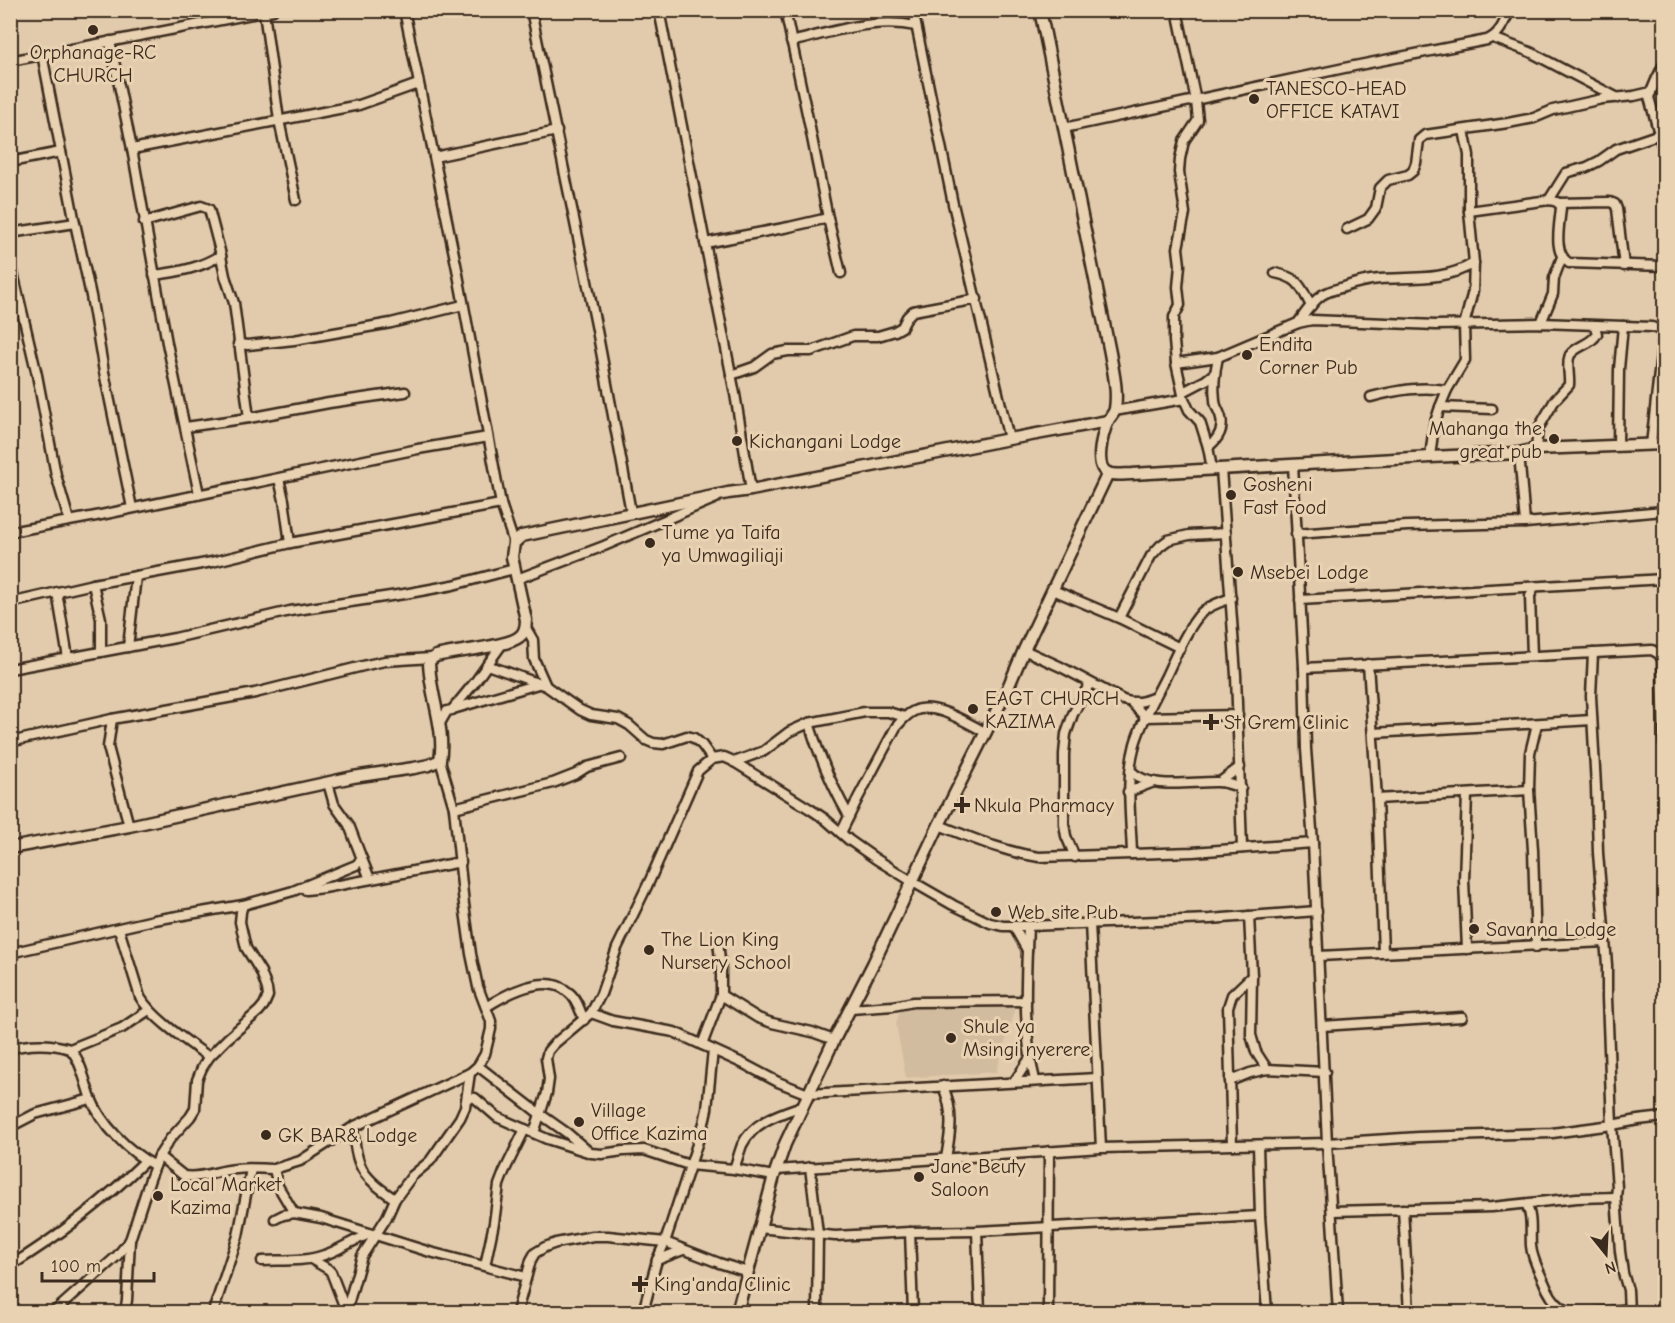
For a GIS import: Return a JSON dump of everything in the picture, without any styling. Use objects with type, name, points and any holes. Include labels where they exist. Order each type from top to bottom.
[{"type":"street","points":[[404,10],[501,504],[514,543],[512,556],[526,628],[533,640],[534,659],[542,685]]},
{"type":"street","points":[[531,10],[596,325],[631,512]]},
{"type":"street","points":[[659,10],[731,375],[751,490]]},
{"type":"street","points":[[785,10],[841,273]]},
{"type":"street","points":[[1040,10],[1116,389],[1114,411],[1108,422],[1100,454],[1100,464],[1108,473],[1132,474],[1519,453],[1536,449],[1665,444]]},
{"type":"street","points":[[1177,10],[1198,120],[1184,141],[1179,172],[1185,213],[1178,248],[1180,305],[1174,317],[1176,363],[1183,395],[1189,410],[1200,422],[1217,469],[1226,533],[1238,715],[1242,848]]},
{"type":"street","points":[[1493,38],[1510,10]]},
{"type":"street","points":[[10,61],[269,11],[279,120],[296,200]]},
{"type":"street","points":[[902,23],[914,11]]},
{"type":"street","points":[[914,11],[953,204],[1010,439]]},
{"type":"street","points":[[791,42],[884,22],[916,26]]},
{"type":"street","points":[[1064,128],[1493,38],[1530,51],[1618,98]]},
{"type":"street","points":[[110,41],[167,343],[199,494]]},
{"type":"street","points":[[42,54],[132,508]]},
{"type":"street","points":[[1665,64],[1660,79],[1651,92],[1650,101],[1661,124],[1660,134],[1665,152]]},
{"type":"street","points":[[132,149],[359,105],[418,84]]},
{"type":"street","points":[[1347,229],[1368,219],[1376,208],[1380,188],[1388,180],[1408,175],[1413,171],[1419,140],[1425,135],[1534,118],[1602,99],[1651,92]]},
{"type":"street","points":[[1430,457],[1434,425],[1440,406],[1465,360],[1464,325],[1473,291],[1474,263],[1469,211],[1468,155],[1464,130]]},
{"type":"street","points":[[434,157],[557,131]]},
{"type":"street","points":[[1554,202],[1563,177],[1568,172],[1587,167],[1616,149],[1660,134]]},
{"type":"street","points":[[10,162],[61,152]]},
{"type":"street","points":[[1469,211],[1554,202],[1610,202],[1615,204],[1617,209],[1624,266]]},
{"type":"street","points":[[1554,202],[1560,207],[1558,247],[1562,257],[1569,263],[1665,266]]},
{"type":"street","points":[[144,222],[201,206],[206,207],[211,213],[225,276],[234,303],[249,418]]},
{"type":"street","points":[[705,243],[828,218]]},
{"type":"street","points":[[10,233],[75,223]]},
{"type":"street","points":[[154,275],[180,272],[200,266],[221,255]]},
{"type":"street","points":[[1541,323],[1553,294],[1554,278],[1562,257]]},
{"type":"street","points":[[10,260],[37,375],[56,475],[69,520]]},
{"type":"street","points":[[1298,323],[1324,293],[1377,279],[1425,278],[1448,274],[1461,271],[1474,263]]},
{"type":"street","points":[[1275,273],[1289,276],[1299,284],[1311,306]]},
{"type":"street","points":[[731,375],[754,367],[772,354],[811,351],[853,336],[878,336],[889,333],[902,327],[909,314],[917,309],[976,299]]},
{"type":"street","points":[[238,344],[294,340],[391,323],[463,305]]},
{"type":"street","points":[[1176,363],[1218,357],[1298,323],[1312,320],[1436,325],[1541,323],[1652,327],[1662,332],[1664,341],[1651,445]]},
{"type":"street","points":[[1536,449],[1538,429],[1555,400],[1569,385],[1570,355],[1594,340],[1597,334],[1595,326]]},
{"type":"street","points":[[1618,446],[1619,369],[1623,326]]},
{"type":"street","points":[[1208,447],[1217,440],[1221,430],[1221,418],[1215,401],[1215,373],[1218,357]]},
{"type":"street","points":[[1114,411],[1183,395],[1215,373]]},
{"type":"street","points":[[1371,397],[1404,389],[1431,387],[1447,390]]},
{"type":"street","points":[[186,427],[405,392]]},
{"type":"street","points":[[1440,406],[1492,409]]},
{"type":"street","points":[[514,543],[522,536],[631,512],[1108,422]]},
{"type":"street","points":[[10,531],[488,437]]},
{"type":"street","points":[[1519,453],[1524,523]]},
{"type":"street","points":[[1293,465],[1306,749],[1320,956],[1327,1143],[1338,1312]]},
{"type":"street","points":[[739,1312],[775,1173],[802,1106],[1006,690],[1108,473]]},
{"type":"street","points":[[279,479],[290,543]]},
{"type":"street","points":[[10,669],[128,647],[290,611],[516,574],[625,538],[728,493]]},
{"type":"street","points":[[10,603],[93,584],[212,562],[290,543],[501,504]]},
{"type":"street","points":[[1296,534],[1407,526],[1524,523],[1665,511]]},
{"type":"street","points":[[1119,618],[1151,556],[1160,546],[1168,540],[1189,535],[1226,533]]},
{"type":"street","points":[[128,647],[136,576]]},
{"type":"street","points":[[1300,600],[1665,579]]},
{"type":"street","points":[[93,584],[101,619],[101,652]]},
{"type":"street","points":[[1532,656],[1530,596],[1534,587]]},
{"type":"street","points":[[1053,590],[1119,618],[1180,648]]},
{"type":"street","points":[[57,592],[68,658]]},
{"type":"street","points":[[1132,854],[1128,792],[1135,744],[1145,717],[1173,660],[1201,613],[1231,598]]},
{"type":"street","points":[[10,742],[112,719],[255,693],[371,664],[431,658],[503,643],[517,639],[526,628]]},
{"type":"street","points":[[1168,642],[1173,660]]},
{"type":"street","points":[[452,710],[503,643]]},
{"type":"street","points":[[1024,650],[1132,703],[1145,717],[1238,715]]},
{"type":"street","points":[[1304,668],[1652,650],[1659,654],[1662,660],[1665,744]]},
{"type":"street","points":[[1526,1204],[1533,1255],[1553,1300],[1568,1311],[1629,1311],[1616,1197],[1612,1125],[1607,965],[1598,853],[1591,696],[1593,652]]},
{"type":"street","points":[[159,1156],[187,1177],[199,1177],[235,1168],[274,1169],[300,1161],[353,1127],[470,1073],[478,1066],[485,1054],[491,1021],[478,987],[471,954],[454,808],[440,760],[439,726],[429,676],[431,658]]},
{"type":"street","points":[[1368,664],[1377,799],[1383,952]]},
{"type":"street","points":[[488,665],[542,685],[579,710],[591,715],[618,719],[652,743],[663,744],[687,736],[694,738],[712,759]]},
{"type":"street","points":[[1075,856],[1066,836],[1063,782],[1066,734],[1072,714],[1090,683]]},
{"type":"street","points":[[439,726],[447,711],[542,685]]},
{"type":"street","points":[[1132,703],[1155,697]]},
{"type":"street","points":[[841,833],[891,736],[905,717],[914,711],[926,708],[950,715],[985,732]]},
{"type":"street","points":[[734,762],[764,751],[789,732],[809,723],[865,712],[888,712],[905,717]]},
{"type":"street","points":[[112,719],[108,747],[129,825]]},
{"type":"street","points":[[1373,733],[1592,720]]},
{"type":"street","points":[[809,723],[831,781],[849,816]]},
{"type":"street","points":[[1536,947],[1529,790],[1530,753],[1537,724]]},
{"type":"street","points":[[454,808],[553,783],[594,765],[621,758]]},
{"type":"street","points":[[534,1133],[548,1086],[546,1058],[548,1051],[591,1013],[601,994],[617,948],[698,771],[712,759],[724,758],[734,762],[825,819],[849,840],[913,882],[971,915],[990,923],[1014,927],[1317,911]]},
{"type":"street","points":[[10,848],[353,777],[429,765],[440,760]]},
{"type":"street","points":[[1220,782],[1240,766]]},
{"type":"street","points":[[1131,771],[1141,779],[1154,782],[1220,782],[1240,788]]},
{"type":"street","points":[[1128,792],[1154,782]]},
{"type":"street","points":[[328,783],[334,804],[349,825],[370,879]]},
{"type":"street","points":[[1377,799],[1529,790]]},
{"type":"street","points":[[1467,795],[1464,880],[1467,949]]},
{"type":"street","points":[[939,825],[998,848],[1039,857],[1313,843]]},
{"type":"street","points":[[1058,856],[1066,836]]},
{"type":"street","points":[[10,953],[154,920],[243,905],[293,891],[356,865],[362,859]]},
{"type":"street","points":[[293,891],[324,888],[461,862]]},
{"type":"street","points":[[125,1312],[130,1239],[159,1156],[195,1108],[197,1080],[209,1057],[259,1011],[268,996],[261,972],[246,948],[240,922],[243,905]]},
{"type":"street","points":[[1249,916],[1253,1046],[1267,1069]]},
{"type":"street","points":[[1090,923],[1101,1148]]},
{"type":"street","points":[[1028,926],[1026,1001],[1029,1058],[1035,1080]]},
{"type":"street","points":[[1014,927],[1027,950]]},
{"type":"street","points":[[119,928],[140,997],[149,1010],[209,1057]]},
{"type":"street","points":[[702,1044],[721,995],[718,941]]},
{"type":"street","points":[[1320,956],[1605,942]]},
{"type":"street","points":[[1232,1145],[1228,1007],[1232,995],[1252,976]]},
{"type":"street","points":[[486,1007],[521,988],[552,985],[567,990],[576,1002],[584,1020]]},
{"type":"street","points":[[721,995],[758,1018],[834,1040]]},
{"type":"street","points":[[850,1009],[913,1002],[1026,1001]]},
{"type":"street","points":[[10,1049],[53,1046],[70,1049],[122,1028],[149,1010]]},
{"type":"street","points":[[591,1013],[613,1021],[674,1032],[808,1094],[1097,1078]]},
{"type":"street","points":[[1322,1026],[1462,1017]]},
{"type":"street","points":[[70,1049],[77,1059],[91,1099],[110,1129],[131,1151],[155,1166]]},
{"type":"street","points":[[643,1312],[657,1260],[665,1242],[707,1109],[713,1050]]},
{"type":"street","points":[[1014,1082],[1029,1058]]},
{"type":"street","points":[[478,1066],[567,1132],[591,1154]]},
{"type":"street","points":[[1230,1081],[1251,1072],[1267,1069],[1325,1072]]},
{"type":"street","points":[[346,1312],[362,1256],[373,1234],[387,1217],[395,1199],[412,1176],[430,1161],[460,1118],[465,1107],[470,1073]]},
{"type":"street","points":[[943,1086],[949,1100],[951,1119],[946,1158]]},
{"type":"street","points":[[467,1097],[475,1098],[497,1117],[591,1154],[644,1150],[689,1164],[775,1173],[810,1167],[1101,1148],[1327,1143],[1419,1137],[1552,1133],[1665,1118]]},
{"type":"street","points":[[10,1127],[35,1114],[91,1099]]},
{"type":"street","points":[[734,1169],[742,1145],[758,1125],[802,1106]]},
{"type":"street","points":[[353,1127],[357,1159],[368,1180],[395,1199]]},
{"type":"street","points":[[485,1266],[499,1185],[525,1129]]},
{"type":"street","points":[[340,1135],[354,1144]]},
{"type":"street","points":[[1258,1145],[1260,1216],[1267,1312]]},
{"type":"street","points":[[1048,1151],[1048,1312]]},
{"type":"street","points":[[10,1266],[73,1224],[120,1186],[145,1161]]},
{"type":"street","points":[[810,1167],[818,1234],[818,1312]]},
{"type":"street","points":[[213,1312],[238,1236],[251,1169]]},
{"type":"street","points":[[274,1169],[278,1186],[294,1213]]},
{"type":"street","points":[[1332,1211],[1492,1207],[1568,1199],[1616,1197]]},
{"type":"street","points":[[1403,1209],[1408,1312]]},
{"type":"street","points":[[275,1219],[294,1213],[321,1218],[430,1252],[526,1277]]},
{"type":"street","points":[[759,1228],[835,1236],[1260,1216]]},
{"type":"street","points":[[977,1231],[980,1312]]},
{"type":"street","points":[[910,1232],[914,1312]]},
{"type":"street","points":[[262,1261],[311,1259],[334,1251],[354,1239],[373,1234]]},
{"type":"street","points":[[517,1312],[535,1253],[556,1243],[593,1236],[665,1242],[748,1272]]},
{"type":"street","points":[[54,1312],[117,1256],[130,1239]]},
{"type":"street","points":[[657,1260],[683,1250]]},
{"type":"street","points":[[311,1259],[331,1272],[346,1312]]},
{"type":"shaded area","points":[[1017,1004],[996,1072],[906,1078],[896,1024],[901,1007]]},
{"type":"place","name":"Orphanage-RC CHURCH","points":[[93,30]]},
{"type":"place","name":"TANESCO-HEAD OFFICE KATAVI","points":[[1254,99]]},
{"type":"place","name":"Endita Corner Pub","points":[[1247,355]]},
{"type":"place","name":"Mahanga the great pub","points":[[1554,439]]},
{"type":"place","name":"Kichangani Lodge","points":[[737,441]]},
{"type":"place","name":"Gosheni Fast Food","points":[[1231,495]]},
{"type":"place","name":"Tume ya Taifa ya Umwagiliaji","points":[[650,543]]},
{"type":"place","name":"Msebei Lodge","points":[[1238,572]]},
{"type":"place","name":"EAGT CHURCH KAZIMA","points":[[973,709]]},
{"type":"place","name":"St Grem Clinic","points":[[1211,722]]},
{"type":"place","name":"Nkula Pharmacy","points":[[962,805]]},
{"type":"place","name":"Web site Pub","points":[[996,912]]},
{"type":"place","name":"Savanna Lodge","points":[[1474,929]]},
{"type":"place","name":"The Lion King Nursery School","points":[[649,950]]},
{"type":"place","name":"Shule ya Msingi nyerere","points":[[951,1038]]},
{"type":"place","name":"Village Office Kazima","points":[[579,1122]]},
{"type":"place","name":"GK BAR& Lodge","points":[[266,1135]]},
{"type":"place","name":"Jane Beuty Saloon","points":[[919,1177]]},
{"type":"place","name":"Local Market Kazima","points":[[158,1196]]},
{"type":"place","name":"King'anda Clinic","points":[[640,1284]]}]
